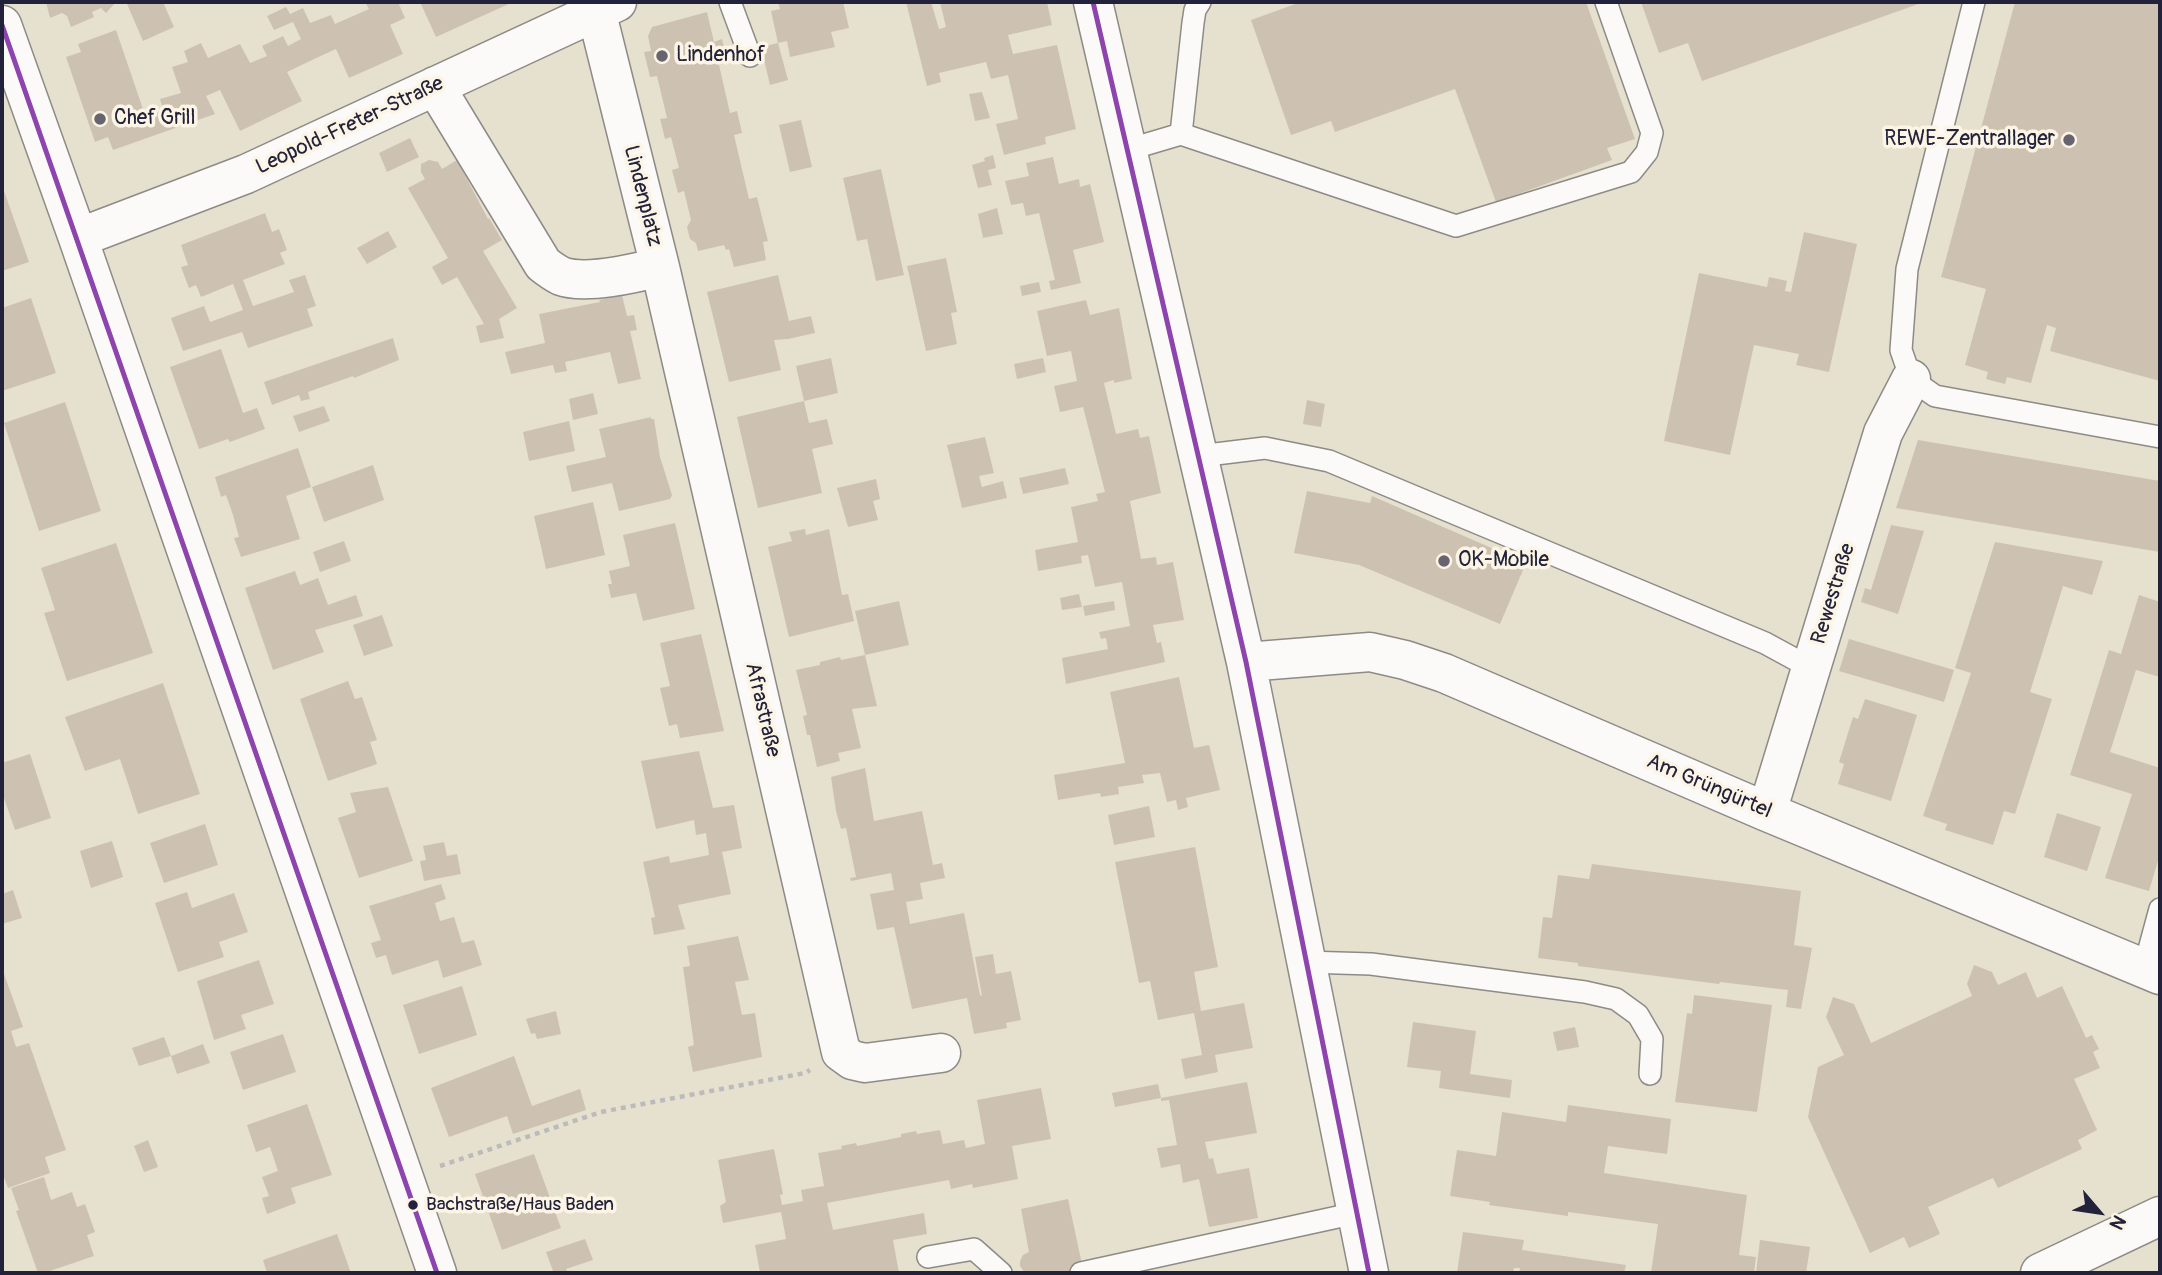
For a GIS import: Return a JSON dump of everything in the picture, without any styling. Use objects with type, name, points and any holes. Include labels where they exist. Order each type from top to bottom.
[{"type":"street","points":[[1093,2],[1247,662],[1368,1273]]},
{"type":"street","name":"Leopold-Freter-Straße","points":[[78,238],[246,174],[607,6]]},
{"type":"street","name":"Lindenplatz","points":[[435,86],[543,264],[562,276],[580,279],[628,275],[660,267],[607,6]]},
{"type":"street","points":[[2,25],[436,1273]]},
{"type":"street","name":"Afrastraße","points":[[660,267],[841,1052]]},
{"type":"street","name":"Rewestraße","points":[[1767,812],[1883,432],[1912,379]]},
{"type":"street","name":"Am Grüngürtel","points":[[1247,662],[1370,652],[1444,673],[1767,812],[2152,972]]},
{"type":"street","points":[[841,1052],[852,1060],[865,1063],[941,1053]]},
{"type":"street","points":[[2040,1273],[2160,1216]]},
{"type":"lane","points":[[730,2],[750,55]]},
{"type":"lane","points":[[1181,134],[1193,23],[1195,10],[1200,2]]},
{"type":"lane","points":[[1127,150],[1181,134],[1456,226],[1469,223],[1631,172],[1647,152],[1652,134],[1606,2]]},
{"type":"lane","points":[[1974,2],[1907,269],[1901,350],[1912,379],[1935,396],[2160,437]]},
{"type":"lane","points":[[1199,456],[1265,448],[1329,461],[1765,643],[1811,668]]},
{"type":"lane","points":[[2152,972],[2160,909]]},
{"type":"lane","points":[[1307,962],[1371,964],[1585,992],[1616,999],[1639,1015],[1652,1039],[1650,1074]]},
{"type":"lane","points":[[1081,1273],[1356,1213]]},
{"type":"lane","points":[[928,1257],[974,1249],[1001,1273]]},
{"type":"path","points":[[404,1177],[601,1112],[805,1073],[841,1052]]},
{"type":"building","points":[[46,2],[116,2],[106,13],[101,8],[92,12],[94,17],[71,27],[67,16],[62,13],[50,18]]},
{"type":"building","points":[[163,2],[174,27],[143,41],[127,4]]},
{"type":"building","points":[[365,2],[398,2],[405,18],[390,25],[403,54],[349,78],[336,49],[312,60],[287,72],[302,101],[240,131],[220,90],[206,96],[215,114],[113,150],[108,137],[95,142],[66,57],[81,52],[78,44],[116,30],[145,115],[163,109],[160,99],[181,93],[172,67],[188,62],[184,51],[201,43],[208,58],[240,44],[250,63],[267,56],[262,46],[283,36],[288,46],[301,39],[293,22],[274,30],[267,16],[286,7],[290,14],[303,8],[310,23],[331,15],[335,24],[369,9]]},
{"type":"building","points":[[420,2],[513,2],[436,37]]},
{"type":"building","points":[[778,2],[843,2],[849,28],[831,32],[835,47],[790,57],[787,41],[778,43],[771,11],[780,9]]},
{"type":"building","points":[[906,2],[931,2],[939,29],[946,27],[940,2],[1047,2],[1052,25],[1008,35],[1013,54],[1057,45],[1076,129],[1045,137],[1046,144],[1004,155],[996,124],[1018,119],[1008,75],[991,79],[986,62],[939,73],[941,82],[927,86]]},
{"type":"building","points":[[1301,2],[1586,2],[1635,139],[1607,148],[1612,160],[1496,202],[1455,89],[1335,132],[1331,121],[1291,135],[1251,20]]},
{"type":"building","points":[[1641,2],[1924,2],[1702,81],[1688,43],[1659,53]]},
{"type":"building","name":"REWE-Zentrallager","points":[[2015,2],[2160,2],[2160,381],[2050,351],[2056,328],[2047,325],[2031,383],[2007,377],[2005,384],[1986,379],[1988,372],[1965,365],[1986,289],[1941,277]]},
{"type":"building","points":[[707,12],[714,42],[722,39],[727,63],[719,65],[730,113],[737,111],[742,133],[734,135],[749,199],[757,197],[768,241],[763,242],[766,260],[734,267],[729,249],[726,250],[724,245],[698,251],[696,243],[690,239],[687,227],[691,220],[684,191],[678,193],[672,170],[679,168],[671,137],[665,139],[660,119],[667,118],[657,76],[650,77],[644,52],[651,51],[648,36],[652,27]]},
{"type":"building","points":[[778,43],[788,80],[770,85],[761,47]]},
{"type":"building","points":[[982,92],[990,118],[975,121],[969,94]]},
{"type":"building","points":[[801,120],[812,167],[790,172],[779,125]]},
{"type":"building","points":[[410,138],[419,157],[387,172],[379,153]]},
{"type":"building","points":[[993,155],[996,168],[988,170],[992,185],[978,188],[972,165]]},
{"type":"building","points":[[1053,157],[1059,184],[1079,179],[1080,187],[1090,184],[1104,242],[1073,250],[1081,283],[1051,290],[1049,281],[1055,280],[1039,213],[1026,216],[1023,203],[1011,205],[1005,181],[1029,176],[1026,163]]},
{"type":"building","points":[[429,160],[438,162],[442,169],[457,160],[502,240],[483,251],[517,308],[499,319],[504,338],[480,343],[476,326],[484,324],[457,277],[442,285],[432,267],[448,258],[408,188],[425,179],[421,164]]},
{"type":"building","points":[[881,169],[904,275],[876,281],[867,239],[857,241],[843,178]]},
{"type":"building","points":[[2,185],[29,262],[2,271]]},
{"type":"building","points":[[997,208],[1003,234],[983,238],[978,214]]},
{"type":"building","points":[[265,213],[272,232],[279,229],[287,250],[280,253],[285,264],[243,280],[253,306],[294,292],[289,280],[305,275],[316,306],[307,309],[313,326],[248,348],[242,332],[183,351],[171,318],[204,306],[210,322],[243,310],[233,284],[201,297],[196,285],[189,288],[181,267],[188,265],[181,245]]},
{"type":"building","points":[[388,231],[397,247],[367,264],[357,248]]},
{"type":"building","points":[[1804,232],[1857,244],[1829,372],[1796,365],[1799,354],[1754,345],[1730,455],[1664,441],[1699,273],[1767,287],[1769,277],[1787,281],[1785,291],[1791,292]]},
{"type":"building","points":[[946,258],[957,312],[951,313],[957,344],[926,351],[907,266]]},
{"type":"building","points":[[778,275],[789,321],[811,316],[815,333],[774,340],[781,370],[729,382],[707,292]]},
{"type":"building","points":[[1039,282],[1041,292],[1022,296],[1020,286]]},
{"type":"building","points":[[622,295],[627,316],[634,315],[637,330],[630,331],[641,379],[618,384],[610,352],[565,362],[567,371],[555,373],[553,365],[511,374],[505,352],[545,343],[539,314]]},
{"type":"building","points":[[31,298],[56,373],[2,391],[2,308]]},
{"type":"building","points":[[1086,300],[1090,315],[1119,308],[1132,379],[1104,383],[1116,434],[1138,429],[1140,438],[1149,436],[1161,493],[1130,501],[1141,559],[1156,557],[1157,565],[1173,562],[1184,620],[1153,625],[1157,643],[1161,642],[1165,662],[1066,684],[1062,658],[1108,649],[1106,638],[1101,639],[1099,632],[1130,626],[1122,582],[1095,587],[1088,555],[1081,556],[1082,563],[1038,571],[1035,550],[1078,542],[1071,507],[1098,501],[1096,494],[1105,492],[1083,407],[1060,412],[1054,386],[1077,381],[1071,351],[1047,356],[1037,311]]},
{"type":"building","points":[[393,338],[399,360],[308,392],[310,399],[301,401],[299,395],[272,405],[264,382]]},
{"type":"building","points":[[221,349],[243,413],[257,408],[265,429],[230,442],[228,439],[199,449],[170,367]]},
{"type":"building","points":[[831,358],[838,393],[804,401],[796,366]]},
{"type":"building","points":[[1043,358],[1046,372],[1017,379],[1014,364]]},
{"type":"building","points":[[593,393],[598,414],[573,420],[569,399]]},
{"type":"building","points":[[1307,400],[1325,404],[1321,427],[1303,424]]},
{"type":"building","points":[[804,401],[809,423],[827,419],[833,444],[812,449],[822,493],[758,508],[737,417]]},
{"type":"building","points":[[65,402],[101,511],[39,531],[4,423]]},
{"type":"building","points":[[324,406],[330,421],[299,432],[293,416]]},
{"type":"building","points":[[651,417],[654,419],[660,457],[672,495],[670,499],[619,511],[612,483],[572,492],[566,466],[606,457],[599,429]]},
{"type":"building","points":[[569,421],[575,451],[529,461],[523,432]]},
{"type":"building","points":[[985,437],[994,473],[979,476],[982,487],[1003,481],[1007,498],[962,508],[947,445]]},
{"type":"building","points":[[1918,440],[2160,481],[2160,552],[1896,508]]},
{"type":"building","points":[[298,448],[311,487],[286,496],[300,539],[241,557],[234,538],[239,537],[233,515],[226,495],[221,497],[215,477]]},
{"type":"building","points":[[373,465],[384,500],[324,522],[312,487]]},
{"type":"building","points":[[1065,468],[1069,484],[1023,494],[1019,478]]},
{"type":"building","points":[[876,479],[880,499],[873,501],[878,520],[848,527],[837,488]]},
{"type":"building","points":[[1307,491],[1370,503],[1372,496],[1526,563],[1500,624],[1359,565],[1294,553]]},
{"type":"building","points":[[593,502],[605,555],[546,569],[534,516]]},
{"type":"building","points":[[675,523],[695,609],[643,621],[636,593],[611,598],[609,571],[630,566],[623,535]]},
{"type":"building","points":[[1891,525],[1924,531],[1898,614],[1861,602],[1865,588],[1871,590]]},
{"type":"building","points":[[805,529],[806,535],[829,529],[842,595],[848,594],[854,621],[789,637],[768,547],[792,541],[789,532]]},
{"type":"building","points":[[344,541],[351,561],[320,572],[313,552]]},
{"type":"building","points":[[1995,542],[2103,561],[2092,595],[2063,586],[2030,692],[2052,699],[2015,814],[2004,811],[1993,845],[1945,830],[1947,824],[1923,816],[1971,673],[1955,668]]},
{"type":"building","points":[[116,543],[153,653],[67,681],[44,613],[55,610],[41,568]]},
{"type":"building","points":[[295,571],[300,585],[318,578],[328,605],[356,595],[363,616],[315,630],[324,652],[273,670],[245,588]]},
{"type":"building","points":[[1079,594],[1082,607],[1062,610],[1060,598]]},
{"type":"building","points":[[2139,595],[2160,602],[2160,677],[2136,670],[2110,752],[2160,768],[2160,854],[2149,891],[2105,878],[2132,794],[2070,775],[2109,650],[2121,654]]},
{"type":"building","points":[[899,601],[909,645],[865,655],[855,611]]},
{"type":"building","points":[[1114,601],[1115,610],[1085,616],[1083,606]]},
{"type":"building","points":[[382,615],[393,646],[364,656],[353,625]]},
{"type":"building","points":[[701,634],[724,731],[680,738],[677,724],[669,726],[660,688],[670,686],[660,643]]},
{"type":"building","points":[[1849,639],[1954,670],[1944,702],[1839,671]]},
{"type":"building","points":[[865,655],[877,706],[852,709],[861,748],[838,753],[840,761],[817,767],[810,735],[807,735],[803,716],[807,715],[796,670],[840,657],[841,660]]},
{"type":"building","points":[[1179,677],[1194,748],[1209,745],[1220,790],[1186,798],[1188,807],[1178,810],[1176,800],[1167,802],[1160,773],[1142,775],[1144,783],[1118,787],[1119,794],[1101,797],[1100,793],[1058,800],[1054,775],[1125,763],[1110,692]]},
{"type":"building","points":[[348,681],[355,699],[362,697],[377,740],[370,742],[377,764],[328,781],[300,699]]},
{"type":"building","points":[[163,683],[200,794],[138,814],[120,759],[85,771],[65,717]]},
{"type":"building","points":[[1865,699],[1917,715],[1891,801],[1838,784],[1844,764],[1839,762],[1853,717],[1858,719]]},
{"type":"building","points":[[699,751],[713,808],[734,805],[742,848],[722,852],[731,894],[678,905],[685,929],[654,935],[651,918],[655,917],[643,862],[669,856],[670,863],[709,855],[706,833],[696,835],[694,820],[656,829],[641,761]]},
{"type":"building","points":[[30,754],[51,818],[15,830],[4,798],[2,799],[2,763]]},
{"type":"building","points":[[865,768],[874,821],[922,811],[933,865],[942,863],[945,878],[920,883],[923,899],[906,902],[910,924],[964,913],[980,995],[982,996],[975,957],[993,954],[996,974],[1011,971],[1021,1020],[1006,1023],[1007,1028],[974,1034],[967,998],[912,1009],[894,927],[877,930],[870,894],[894,890],[891,873],[851,881],[850,878],[856,877],[846,828],[841,829],[836,811],[831,777]]},
{"type":"building","points":[[388,787],[413,861],[359,878],[338,818],[356,812],[350,793]]},
{"type":"building","points":[[1149,806],[1155,837],[1114,845],[1108,815]]},
{"type":"building","points":[[2057,813],[2101,827],[2087,871],[2044,857]]},
{"type":"building","points":[[205,824],[218,865],[164,883],[150,843]]},
{"type":"building","points":[[112,841],[123,877],[91,888],[80,851]]},
{"type":"building","points":[[444,842],[447,856],[457,854],[461,874],[424,881],[420,861],[426,860],[423,846]]},
{"type":"building","points":[[1195,847],[1218,967],[1194,972],[1201,1011],[1244,1003],[1253,1048],[1215,1055],[1218,1072],[1185,1079],[1181,1059],[1202,1055],[1194,1013],[1158,1020],[1150,981],[1139,983],[1115,862]]},
{"type":"building","points":[[1592,864],[1801,891],[1794,945],[1812,948],[1801,1009],[1786,1007],[1788,990],[1578,966],[1578,963],[1538,958],[1543,917],[1552,918],[1558,875],[1589,879]]},
{"type":"building","points":[[441,884],[446,899],[435,903],[440,921],[454,917],[462,943],[474,940],[482,965],[443,978],[438,960],[392,975],[386,955],[376,958],[371,943],[381,940],[369,906]]},
{"type":"building","points":[[13,890],[22,918],[2,924],[2,894]]},
{"type":"building","points":[[187,892],[192,908],[234,893],[248,932],[219,942],[224,957],[178,972],[155,903]]},
{"type":"building","points":[[738,936],[749,980],[735,982],[742,1015],[755,1013],[762,1057],[693,1072],[688,1047],[694,1045],[683,967],[690,966],[687,946]]},
{"type":"building","points":[[259,960],[274,1004],[241,1015],[246,1029],[214,1040],[197,981]]},
{"type":"building","points":[[1974,965],[1992,972],[1998,985],[2026,972],[2037,998],[2062,986],[2086,1038],[2092,1035],[2099,1049],[2093,1052],[2100,1068],[2074,1079],[2097,1130],[2078,1140],[2082,1149],[1998,1188],[1993,1178],[1928,1207],[1940,1234],[1909,1248],[1904,1237],[1870,1253],[1808,1117],[1818,1067],[1844,1055],[1826,1017],[1833,997],[1854,1004],[1871,1043],[1972,996],[1967,984]]},
{"type":"building","points":[[2,968],[23,1027],[11,1031],[16,1047],[29,1043],[66,1150],[45,1157],[50,1173],[8,1188],[2,1172]]},
{"type":"building","points":[[462,986],[477,1035],[419,1054],[403,1005]]},
{"type":"building","points":[[1694,995],[1772,1005],[1757,1112],[1675,1102],[1687,1013],[1692,1014]]},
{"type":"building","points":[[556,1011],[561,1034],[537,1039],[535,1033],[531,1034],[526,1019]]},
{"type":"building","points":[[1413,1022],[1476,1031],[1470,1074],[1512,1080],[1510,1098],[1439,1088],[1441,1071],[1407,1067]]},
{"type":"building","points":[[1575,1027],[1579,1047],[1557,1051],[1553,1032]]},
{"type":"building","points":[[283,1034],[296,1072],[243,1090],[230,1052]]},
{"type":"building","points":[[164,1037],[171,1056],[139,1066],[132,1048]]},
{"type":"building","points":[[203,1044],[210,1063],[177,1074],[171,1056]]},
{"type":"building","points":[[514,1056],[532,1106],[580,1089],[586,1110],[513,1134],[507,1116],[449,1137],[431,1088]]},
{"type":"building","points":[[1247,1082],[1257,1133],[1205,1142],[1209,1159],[1213,1158],[1217,1174],[1249,1168],[1258,1218],[1209,1227],[1199,1179],[1183,1183],[1180,1164],[1161,1168],[1157,1148],[1177,1145],[1169,1100],[1161,1101],[1161,1098]]},
{"type":"building","points":[[1158,1084],[1161,1098],[1115,1107],[1112,1093]]},
{"type":"building","points":[[1041,1088],[1051,1139],[1012,1146],[1018,1179],[973,1188],[972,1184],[951,1189],[949,1180],[827,1203],[833,1230],[924,1213],[927,1234],[893,1240],[899,1273],[760,1273],[755,1245],[786,1239],[781,1212],[723,1223],[720,1206],[726,1202],[718,1160],[774,1149],[783,1194],[780,1195],[782,1205],[803,1201],[801,1190],[824,1186],[818,1153],[842,1149],[841,1146],[856,1143],[857,1146],[901,1137],[901,1134],[916,1131],[917,1134],[940,1130],[943,1144],[964,1140],[966,1148],[985,1144],[977,1100]]},
{"type":"building","points":[[307,1104],[332,1175],[291,1188],[296,1203],[267,1214],[262,1198],[269,1196],[262,1177],[278,1171],[270,1147],[256,1152],[247,1125]]},
{"type":"building","points":[[1568,1105],[1671,1119],[1667,1154],[1608,1146],[1604,1173],[1747,1195],[1739,1255],[1756,1257],[1754,1273],[1651,1273],[1658,1224],[1568,1212],[1568,1216],[1489,1205],[1490,1202],[1450,1196],[1457,1150],[1496,1156],[1502,1112],[1566,1122]]},
{"type":"building","points":[[148,1140],[158,1167],[144,1172],[134,1146]]},
{"type":"building","points":[[534,1154],[561,1228],[502,1250],[475,1174]]},
{"type":"building","points":[[44,1177],[51,1200],[72,1192],[77,1207],[85,1204],[95,1232],[87,1235],[94,1256],[38,1273],[16,1211],[19,1210],[11,1188]]},
{"type":"building","points":[[1068,1199],[1083,1269],[1060,1273],[1025,1273],[1020,1261],[1023,1255],[1029,1252],[1021,1209]]},
{"type":"building","points":[[1463,1232],[1524,1240],[1522,1250],[1626,1265],[1624,1273],[1519,1273],[1520,1268],[1514,1268],[1513,1273],[1457,1273]]},
{"type":"building","points":[[337,1234],[351,1273],[267,1273],[263,1260]]},
{"type":"building","points":[[585,1239],[593,1260],[566,1269],[568,1273],[547,1273],[553,1271],[546,1252]]},
{"type":"building","points":[[1760,1240],[1810,1247],[1806,1273],[1756,1273]]},
{"type":"transit line","points":[[1093,2],[1246,662],[1369,1273]]},
{"type":"transit line","points":[[2,25],[437,1273]]},
{"type":"place","name":"Lindenhof","points":[[662,56]]},
{"type":"place","name":"Chef Grill","points":[[100,119]]},
{"type":"place","name":"REWE-Zentrallager","points":[[2069,140]]},
{"type":"place","name":"OK-Mobile","points":[[1444,561]]},
{"type":"place","name":"Bachstraße/Haus Baden","points":[[413,1205]]}]
